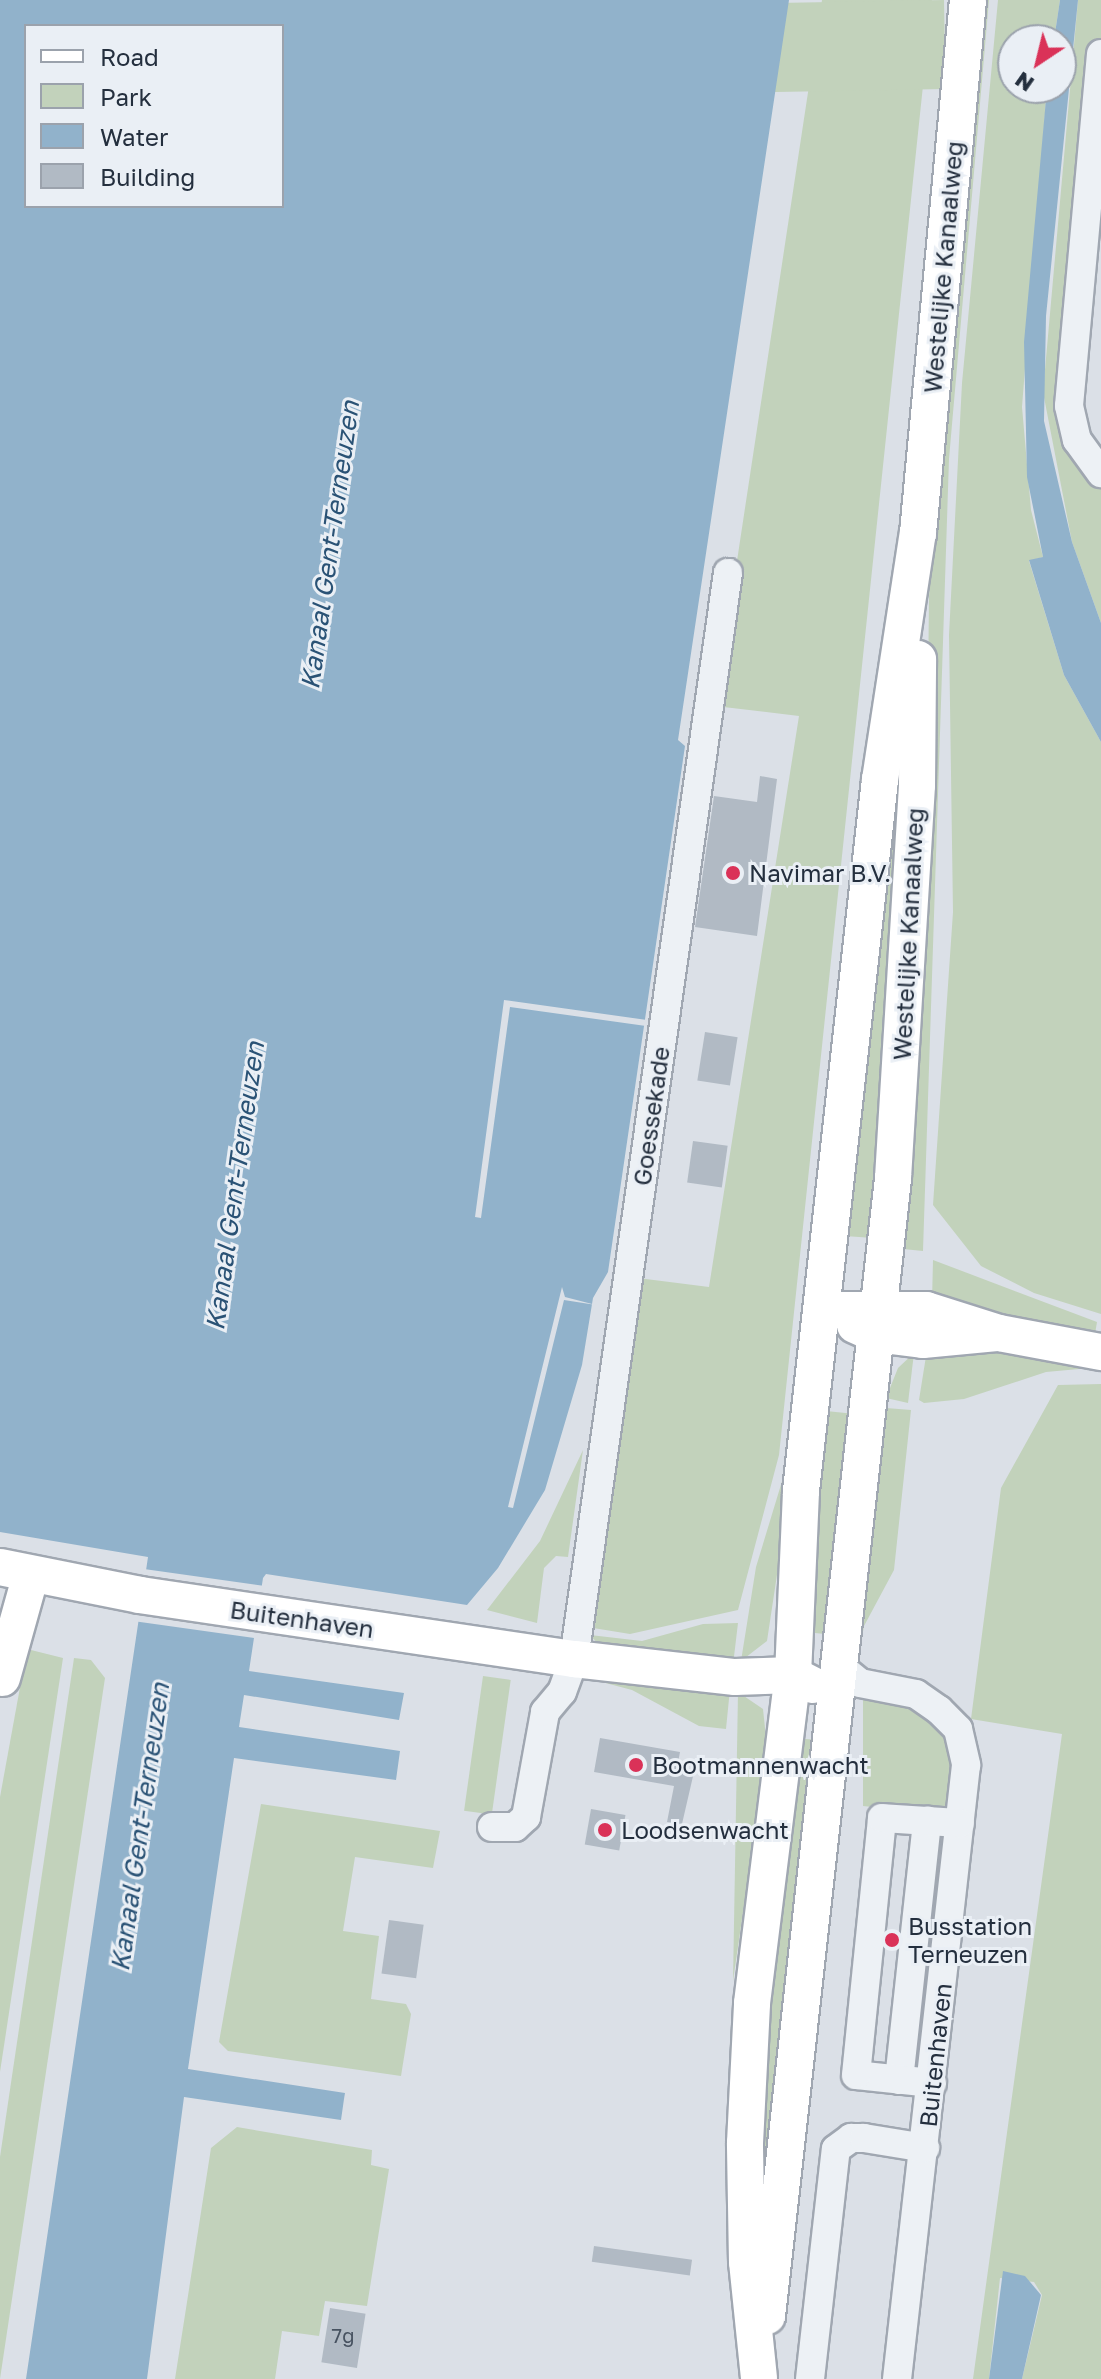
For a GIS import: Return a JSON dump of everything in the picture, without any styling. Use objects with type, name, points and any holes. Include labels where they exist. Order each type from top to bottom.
[{"type":"main road","name":"Westelijke Kanaalweg","points":[[825,1310],[880,780],[918,533],[968,0]]},
{"type":"main road","name":"Westelijke Kanaalweg","points":[[877,1320],[917,785],[918,533]]},
{"type":"main road","points":[[783,1736],[763,1695],[741,1675],[773,1646],[801,1491],[825,1310],[877,1320],[962,1317],[999,1333],[1101,1352]]},
{"type":"main road","points":[[759,2378],[877,1320]]},
{"type":"main road","points":[[759,2378],[747,2262],[745,2143],[752,2003],[793,1675],[801,1491]]},
{"type":"main road","points":[[0,1632],[13,1570]]},
{"type":"main road","points":[[1,1674],[13,1570]]},
{"type":"main road","name":"Buitenhaven","points":[[13,1570],[140,1595],[574,1659],[741,1675],[793,1675]]},
{"type":"main road","points":[[793,1675],[815,1687],[833,1712]]},
{"type":"street","points":[[1101,54],[1069,406],[1077,440],[1101,473]]},
{"type":"street","name":"Goessekade","points":[[574,1659],[728,573]]},
{"type":"street","points":[[492,1827],[515,1827],[526,1817],[545,1712],[562,1692],[574,1659]]},
{"type":"street","name":"Buitenhaven","points":[[838,1665],[860,1683],[916,1694],[939,1710],[958,1729],[966,1765],[897,2379]]},
{"type":"street","points":[[932,2083],[856,2075],[882,1818],[960,1823]]},
{"type":"street","points":[[899,2080],[927,1821]]},
{"type":"street","points":[[810,2379],[836,2149],[851,2138],[925,2148]]},
{"type":"green space","points":[[822,0],[932,0],[779,1455],[738,1610],[630,1634],[587,1627],[638,1278],[709,1287],[799,716],[715,706]]},
{"type":"green space","points":[[944,0],[946,89],[284,101],[284,24],[24,24],[24,105],[0,105],[0,16]]},
{"type":"green space","points":[[977,0],[989,0],[949,459],[923,1251],[903,1249],[925,965],[929,597],[950,269]]},
{"type":"green space","points":[[998,0],[1060,0],[1056,24],[997,24],[997,104],[1046,104],[1022,407],[1031,510],[1043,557],[1029,561],[1064,675],[1101,742],[1101,1314],[1034,1293],[981,1266],[933,1205],[953,912],[949,635],[962,383]]},
{"type":"green space","points":[[1078,0],[1101,0],[1101,65],[1066,388],[1101,485],[1101,623],[1072,542],[1043,392],[1069,104],[1077,104]]},
{"type":"green space","points":[[893,784],[901,785],[873,1238],[845,1236]]},
{"type":"green space","points":[[933,1260],[1097,1322],[1095,1334],[932,1301]]},
{"type":"green space","points":[[927,1350],[1019,1352],[1090,1368],[1046,1372],[964,1399],[924,1403],[919,1400]]},
{"type":"green space","points":[[914,1353],[908,1403],[886,1398],[898,1368]]},
{"type":"green space","points":[[1101,1384],[1101,2379],[1022,2379],[1042,2295],[1034,2282],[1000,2278],[989,2379],[973,2379],[1062,1734],[971,1719],[1001,1488],[1058,1385]]},
{"type":"green space","points":[[804,1396],[767,1641],[741,1661],[756,1567],[783,1478],[794,1397]]},
{"type":"green space","points":[[886,1408],[911,1410],[894,1570],[864,1626],[857,1665],[855,1621]]},
{"type":"green space","points":[[826,1411],[853,1414],[830,1635],[803,1632]]},
{"type":"green space","points":[[583,1450],[568,1557],[556,1556],[544,1568],[537,1623],[487,1610],[540,1541]]},
{"type":"green space","points":[[738,1623],[733,1665],[599,1645],[590,1635],[642,1641],[703,1624]]},
{"type":"green space","points":[[27,1649],[63,1658],[0,2072],[0,1797]]},
{"type":"green space","points":[[74,1658],[91,1660],[105,1678],[0,2379],[0,2157]]},
{"type":"green space","points":[[483,1676],[511,1680],[492,1815],[464,1811]]},
{"type":"green space","points":[[583,1677],[730,1689],[726,1729],[699,1726],[632,1690]]},
{"type":"green space","points":[[863,1690],[904,1697],[961,1747],[951,1815],[863,1806]]},
{"type":"green space","points":[[738,1692],[763,1709],[767,1747],[733,1981]]},
{"type":"green space","points":[[791,1738],[820,1740],[762,2263],[756,2095]]},
{"type":"green space","points":[[261,1804],[440,1831],[433,1868],[355,1857],[343,1931],[379,1936],[371,1999],[406,2004],[411,2014],[401,2076],[228,2051],[219,2042]]},
{"type":"green space","points":[[237,2127],[372,2150],[371,2165],[389,2169],[367,2306],[325,2301],[319,2336],[282,2331],[275,2379],[175,2379],[211,2148]]},
{"type":"water","name":"Kanaal Gent-Terneuzen","points":[[0,0],[789,0],[678,740],[685,746],[608,1272],[593,1298],[582,1365],[545,1490],[498,1568],[467,1605],[266,1574],[263,1578],[249,1671],[404,1693],[399,1720],[244,1695],[239,1727],[400,1751],[396,1780],[234,1758],[188,2069],[345,2093],[341,2120],[184,2097],[147,2379],[26,2379],[148,1557],[0,1532]]},
{"type":"water","points":[[1060,0],[1078,0],[1076,24],[1056,24]]},
{"type":"water","points":[[1046,104],[1067,104],[1046,316],[1044,421],[1072,542],[1101,623],[1101,742],[1064,675],[1029,560],[1043,557],[1027,477],[1024,342]]},
{"type":"water","points":[[1003,2271],[1025,2276],[1041,2295],[1022,2379],[989,2379]]},
{"type":"pier","points":[[504,1000],[647,1020],[646,1026],[510,1007],[481,1218],[475,1217]]},
{"type":"pier","points":[[562,1287],[565,1297],[596,1305],[564,1300],[513,1508],[508,1507]]},
{"type":"pier","points":[[144,1569],[265,1586],[257,1638],[137,1621]]},
{"type":"building","name":"Navimar B.V.","points":[[760,776],[777,779],[757,936],[695,927],[714,796],[757,802]]},
{"type":"building","points":[[705,1032],[738,1037],[730,1086],[697,1080]]},
{"type":"building","points":[[693,1141],[728,1146],[722,1187],[687,1183]]},
{"type":"building","name":"Bootmannenwacht","points":[[600,1738],[680,1752],[677,1768],[694,1772],[682,1824],[667,1822],[674,1786],[594,1772]]},
{"type":"building","name":"Loodsenwacht","points":[[591,1809],[625,1815],[619,1851],[585,1844]]},
{"type":"building","points":[[389,1920],[424,1925],[416,1978],[381,1973]]},
{"type":"building","points":[[594,2246],[692,2260],[690,2276],[592,2262]]},
{"type":"building","points":[[330,2308],[366,2314],[357,2368],[321,2362]]},
{"type":"place","name":"Navimar B.V.","points":[[733,873]]},
{"type":"place","name":"Bootmannenwacht","points":[[636,1765]]},
{"type":"place","name":"Loodsenwacht","points":[[605,1830]]},
{"type":"place","name":"Busstation Terneuzen","points":[[892,1940]]}]
